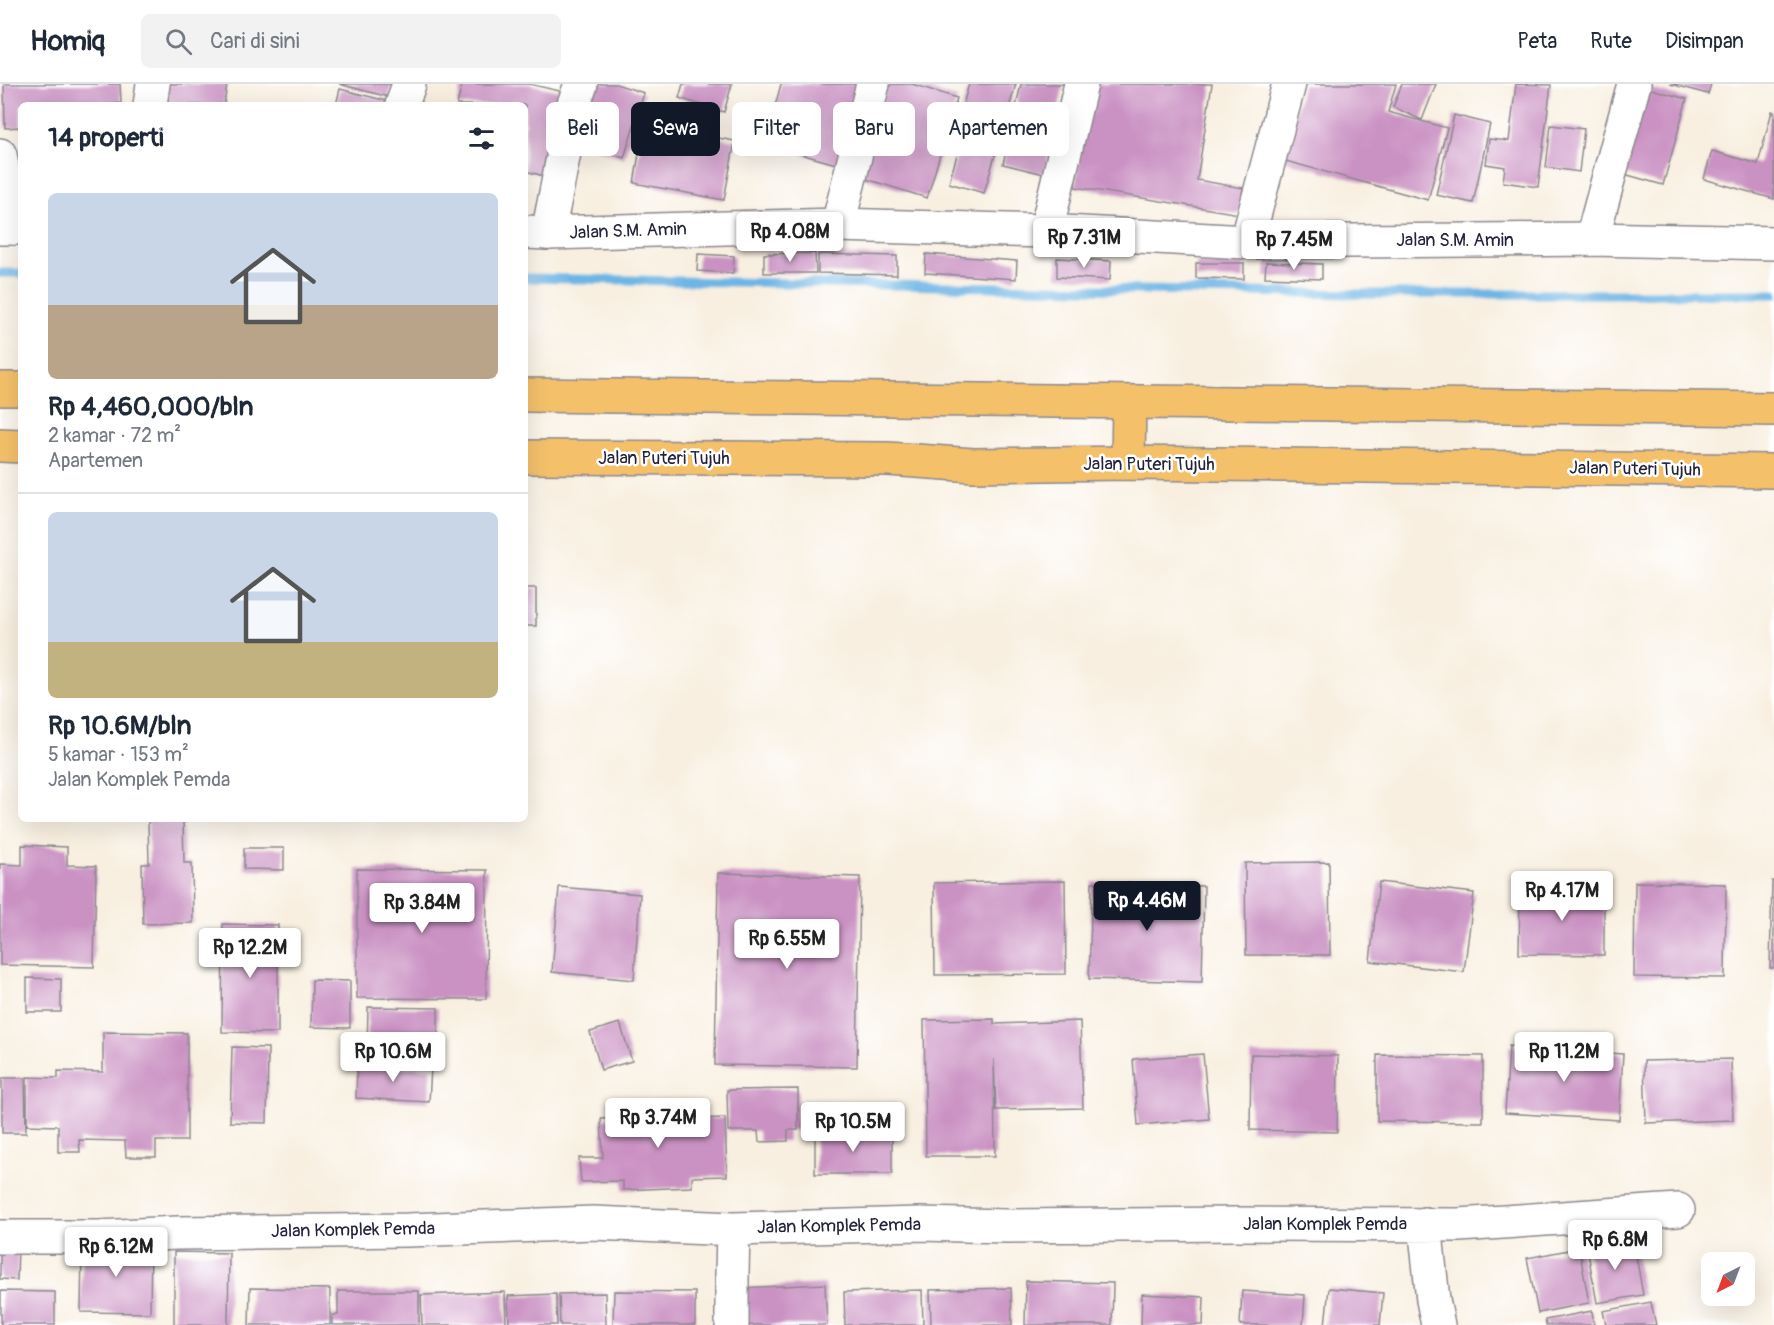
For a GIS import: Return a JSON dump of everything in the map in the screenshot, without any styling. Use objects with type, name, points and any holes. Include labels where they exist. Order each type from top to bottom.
[{"type":"highway","points":[[0,389],[18,389]]},
{"type":"highway","points":[[528,395],[1774,409]]},
{"type":"highway","points":[[1128,463],[1129,402]]},
{"type":"highway","points":[[0,445],[18,446]]},
{"type":"highway","name":"Jalan Puteri Tujuh","points":[[528,457],[888,459],[974,465],[1128,463],[1774,471]]},
{"type":"street","points":[[150,102],[153,84]]},
{"type":"street","points":[[403,102],[409,84]]},
{"type":"street","points":[[537,232],[581,84]]},
{"type":"street","points":[[838,225],[873,84]]},
{"type":"street","points":[[1046,231],[1081,84]]},
{"type":"street","points":[[1247,242],[1289,84]]},
{"type":"street","points":[[1592,239],[1634,84]]},
{"type":"street","points":[[0,155],[11,228]]},
{"type":"street","name":"Jalan S.M. Amin","points":[[537,232],[838,225],[1046,231],[1247,242],[1592,239],[1774,243]]},
{"type":"street","name":"Jalan Komplek Pemda","points":[[0,1237],[99,1237],[177,1233],[408,1230],[593,1224],[733,1229],[920,1224],[1008,1226],[1470,1224],[1678,1210]]},
{"type":"street","points":[[1425,1224],[1438,1325]]},
{"type":"street","points":[[732,1325],[733,1229]]},
{"type":"building","points":[[4,84],[120,84],[121,102],[18,102],[18,127],[5,128]]},
{"type":"building","points":[[165,84],[227,84],[224,102],[162,102]]},
{"type":"building","points":[[339,84],[392,84],[389,97]]},
{"type":"building","points":[[462,84],[529,84],[564,92],[562,102],[546,102],[546,156],[549,156],[544,176],[528,172],[528,102],[458,102]]},
{"type":"building","points":[[593,84],[616,84],[644,93],[641,102],[631,102],[631,135],[624,158],[618,156],[619,102],[587,102]]},
{"type":"building","points":[[683,84],[732,84],[724,112],[720,111],[720,102],[692,102],[679,98]]},
{"type":"building","points":[[781,84],[865,84],[860,102],[833,102],[833,156],[846,156],[843,166],[808,156],[821,156],[821,102],[776,102]]},
{"type":"building","points":[[888,84],[912,84],[957,98],[956,102],[927,102],[927,156],[940,156],[927,198],[860,177],[866,156],[915,156],[915,102],[883,102]]},
{"type":"building","points":[[969,84],[1016,84],[1011,102],[964,102]]},
{"type":"building","points":[[1021,84],[1064,84],[1060,102],[1017,102]]},
{"type":"building","points":[[1091,84],[1212,84],[1197,180],[1243,188],[1239,214],[1075,187]]},
{"type":"building","points":[[1303,84],[1396,84],[1388,112],[1447,128],[1428,200],[1282,160]]},
{"type":"building","points":[[1402,84],[1436,84],[1422,120],[1393,107]]},
{"type":"building","points":[[1516,84],[1551,85],[1538,187],[1503,182],[1505,167],[1486,164],[1489,139],[1509,141]]},
{"type":"building","points":[[1670,84],[1711,84],[1708,94]]},
{"type":"building","points":[[1641,86],[1687,99],[1663,185],[1617,172]]},
{"type":"building","points":[[340,89],[387,101],[387,102],[337,102]]},
{"type":"building","points":[[1772,111],[1774,112],[1774,199],[1704,179],[1712,151],[1758,164]]},
{"type":"building","points":[[1454,115],[1490,124],[1473,203],[1436,195]]},
{"type":"building","points":[[1551,125],[1584,129],[1579,172],[1546,167]]},
{"type":"building","points":[[720,138],[732,140],[732,156],[724,200],[634,183],[639,156],[720,156]]},
{"type":"building","points":[[957,156],[995,156],[984,193],[949,183]]},
{"type":"building","points":[[1005,156],[1048,156],[1044,174],[1003,164]]},
{"type":"building","points":[[815,253],[816,273],[764,273],[764,254]]},
{"type":"building","points":[[698,254],[734,256],[733,273],[697,271]]},
{"type":"building","points":[[818,254],[897,256],[897,275],[818,273]]},
{"type":"building","points":[[926,254],[1017,261],[1016,279],[925,273]]},
{"type":"building","points":[[1057,258],[1111,261],[1110,280],[1057,277]]},
{"type":"building","points":[[1266,262],[1322,264],[1322,279],[1265,277]]},
{"type":"building","points":[[1196,263],[1244,263],[1244,279],[1196,278]]},
{"type":"building","points":[[528,588],[536,588],[536,626],[528,626]]},
{"type":"building","points":[[148,822],[183,822],[184,863],[192,863],[193,923],[143,924],[142,864],[149,864]]},
{"type":"building","points":[[22,845],[67,847],[67,865],[96,866],[94,967],[0,965],[0,864],[22,865]]},
{"type":"building","points":[[244,848],[284,848],[284,870],[244,869]]},
{"type":"building","points":[[1329,862],[1330,955],[1246,955],[1245,863]]},
{"type":"building","points":[[357,869],[487,870],[486,999],[357,998]]},
{"type":"building","points":[[718,873],[860,877],[857,1067],[715,1065]]},
{"type":"building","points":[[1065,881],[1066,974],[935,975],[934,883]]},
{"type":"building","points":[[1772,881],[1774,881],[1774,968],[1770,968]]},
{"type":"building","points":[[1092,882],[1204,886],[1202,982],[1089,979]]},
{"type":"building","points":[[1379,882],[1474,893],[1464,972],[1370,961]]},
{"type":"building","points":[[1635,882],[1726,884],[1725,978],[1634,977]]},
{"type":"building","points":[[559,887],[640,894],[634,980],[552,972]]},
{"type":"building","points":[[1520,888],[1604,889],[1604,955],[1519,954]]},
{"type":"building","points":[[223,924],[278,925],[278,1033],[222,1032]]},
{"type":"building","points":[[27,978],[61,979],[61,1012],[27,1012]]},
{"type":"building","points":[[312,980],[350,981],[350,1028],[311,1027]]},
{"type":"building","points":[[368,1007],[438,1008],[438,1051],[367,1049]]},
{"type":"building","points":[[994,1019],[994,1024],[1080,1021],[1083,1108],[996,1110],[994,1059],[995,1156],[926,1156],[924,1020]]},
{"type":"building","points":[[620,1023],[632,1061],[601,1070],[590,1032]]},
{"type":"building","points":[[103,1032],[187,1033],[187,1141],[156,1141],[156,1157],[126,1157],[125,1141],[79,1140],[80,1152],[58,1152],[58,1126],[27,1125],[27,1077],[58,1078],[58,1071],[103,1072]]},
{"type":"building","points":[[1509,1046],[1623,1054],[1619,1120],[1505,1113]]},
{"type":"building","points":[[232,1047],[268,1048],[267,1123],[230,1122]]},
{"type":"building","points":[[1203,1054],[1209,1119],[1138,1125],[1133,1059]]},
{"type":"building","points":[[1251,1054],[1338,1056],[1337,1132],[1250,1130]]},
{"type":"building","points":[[1377,1055],[1483,1056],[1483,1122],[1377,1121]]},
{"type":"building","points":[[1731,1059],[1733,1120],[1646,1123],[1644,1061]]},
{"type":"building","points":[[357,1065],[431,1068],[429,1102],[356,1098]]},
{"type":"building","points":[[2,1078],[25,1078],[26,1133],[2,1133]]},
{"type":"building","points":[[798,1089],[798,1130],[788,1130],[788,1141],[759,1142],[758,1131],[728,1131],[727,1090]]},
{"type":"building","points":[[673,1104],[673,1112],[690,1112],[690,1119],[725,1118],[727,1176],[692,1177],[692,1187],[623,1190],[623,1181],[581,1182],[579,1158],[603,1158],[601,1119],[621,1118],[620,1114],[629,1114],[629,1105]]},
{"type":"building","points":[[815,1131],[892,1132],[892,1174],[815,1174]]},
{"type":"building","points":[[1633,1239],[1643,1295],[1597,1303],[1587,1247]]},
{"type":"building","points":[[82,1244],[151,1245],[150,1313],[81,1312]]},
{"type":"building","points":[[0,1246],[18,1246],[17,1280],[0,1279]]},
{"type":"building","points":[[1579,1248],[1589,1303],[1538,1313],[1527,1258]]},
{"type":"building","points":[[174,1252],[229,1253],[228,1325],[174,1325]]},
{"type":"building","points":[[1026,1281],[1113,1283],[1112,1325],[1025,1325]]},
{"type":"building","points":[[825,1284],[827,1325],[742,1325],[741,1288]]},
{"type":"building","points":[[250,1288],[330,1289],[330,1325],[249,1325]]},
{"type":"building","points":[[1011,1288],[1012,1325],[931,1325],[930,1290]]},
{"type":"building","points":[[1329,1288],[1383,1293],[1380,1325],[1325,1325]]},
{"type":"building","points":[[922,1290],[923,1325],[845,1325],[844,1292]]},
{"type":"building","points":[[1,1291],[55,1292],[55,1325],[1,1325]]},
{"type":"building","points":[[338,1291],[419,1291],[419,1325],[332,1325],[332,1315],[338,1315]]},
{"type":"building","points":[[614,1291],[695,1292],[695,1325],[613,1325]]},
{"type":"building","points":[[1242,1291],[1305,1295],[1303,1325],[1240,1325]]},
{"type":"building","points":[[505,1292],[506,1325],[422,1325],[421,1295]]},
{"type":"building","points":[[605,1293],[606,1325],[560,1325],[559,1294]]},
{"type":"building","points":[[556,1294],[557,1325],[509,1325],[508,1296]]},
{"type":"building","points":[[1142,1294],[1204,1297],[1203,1325],[1141,1325]]},
{"type":"building","points":[[1651,1302],[1656,1325],[1606,1325],[1603,1311]]},
{"type":"building","points":[[1592,1311],[1594,1325],[1546,1325],[1545,1320]]},
{"type":"waterway","points":[[0,273],[18,273]]},
{"type":"waterway","points":[[528,278],[1354,294],[1774,294]]}]
